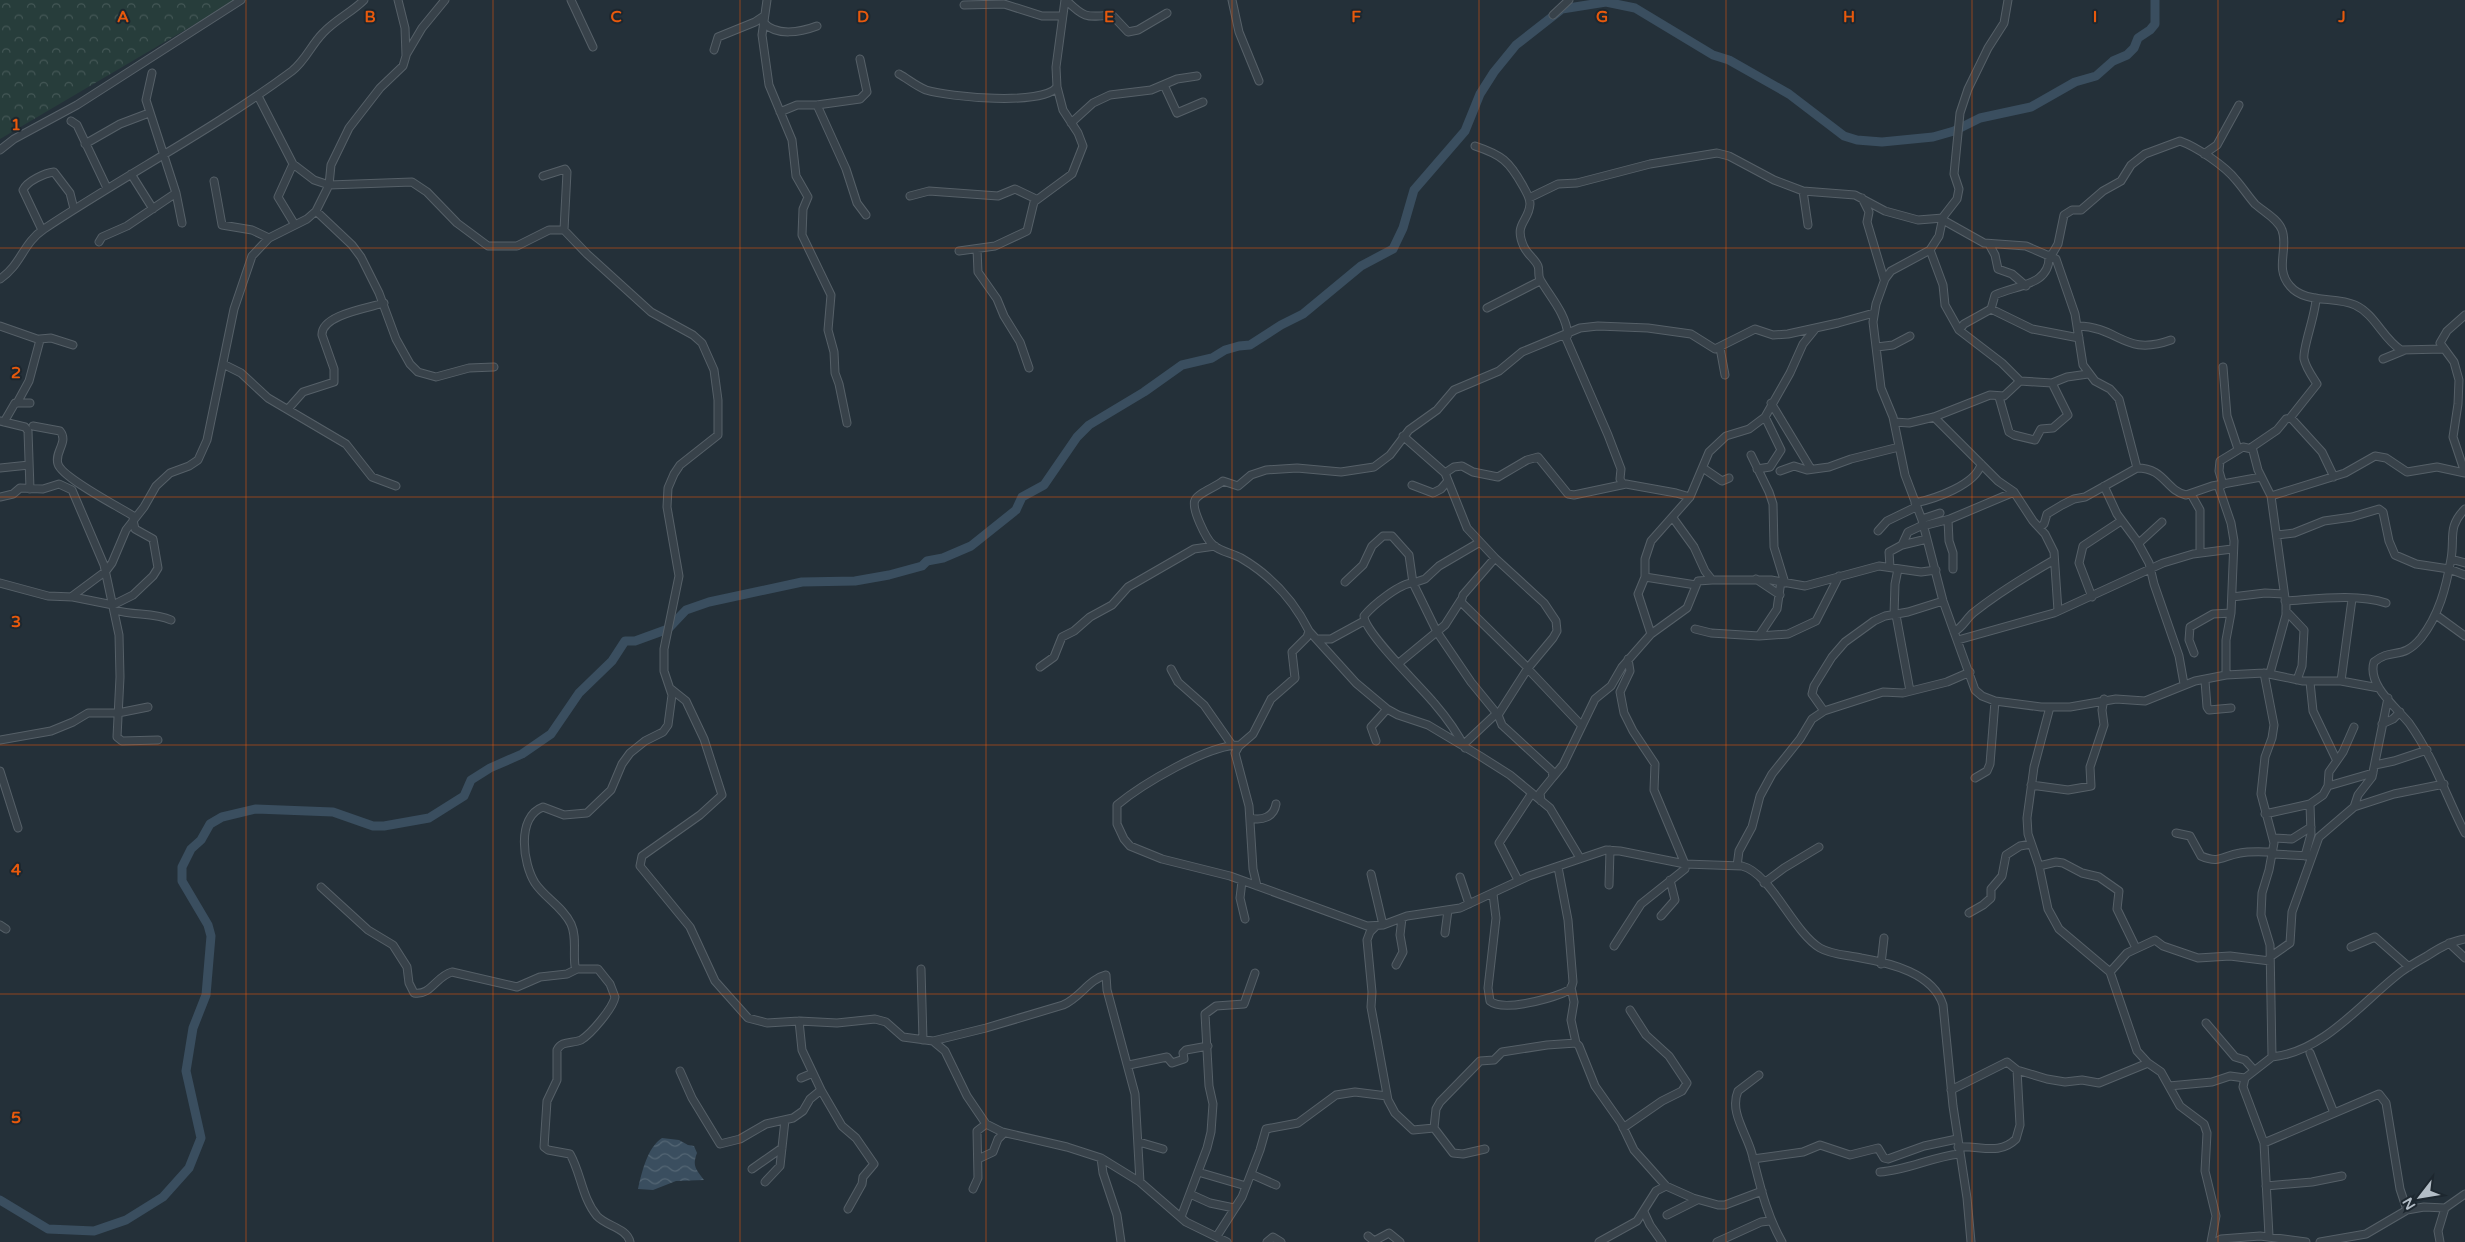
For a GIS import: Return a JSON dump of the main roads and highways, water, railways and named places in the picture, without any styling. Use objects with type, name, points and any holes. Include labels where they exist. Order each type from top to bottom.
[{"type":"water","points":[[662,1138],[679,1140],[694,1146],[697,1153],[696,1167],[704,1180],[676,1181],[653,1190],[638,1189],[643,1168],[649,1154]]},
{"type":"waterway","points":[[0,1200],[48,1229],[94,1231],[126,1220],[163,1197],[189,1168],[201,1138],[186,1071],[193,1028],[206,995],[211,936],[208,925],[182,881],[182,867],[191,849],[201,840],[210,824],[222,817],[256,809],[333,812],[373,826],[384,826],[429,818],[464,796],[471,780],[490,768],[522,754],[551,734],[579,693],[612,661],[625,641],[635,641],[668,629],[686,610],[709,602],[802,582],[855,581],[889,575],[922,566],[927,561],[943,558],[971,546],[1016,510],[1022,497],[1044,485],[1077,437],[1089,425],[1144,392],[1182,365],[1212,358],[1225,350],[1250,345],[1281,325],[1303,314],[1361,266],[1393,249],[1403,228],[1414,190],[1465,131],[1480,94],[1494,72],[1516,45],[1562,9],[1606,2],[1635,8],[1713,55],[1729,60],[1789,94],[1844,136],[1857,140],[1882,142],[1933,137],[1954,131],[1980,118],[2031,107],[2075,82],[2096,76],[2113,61],[2127,55],[2134,48],[2138,38],[2155,24],[2155,0]]}]
